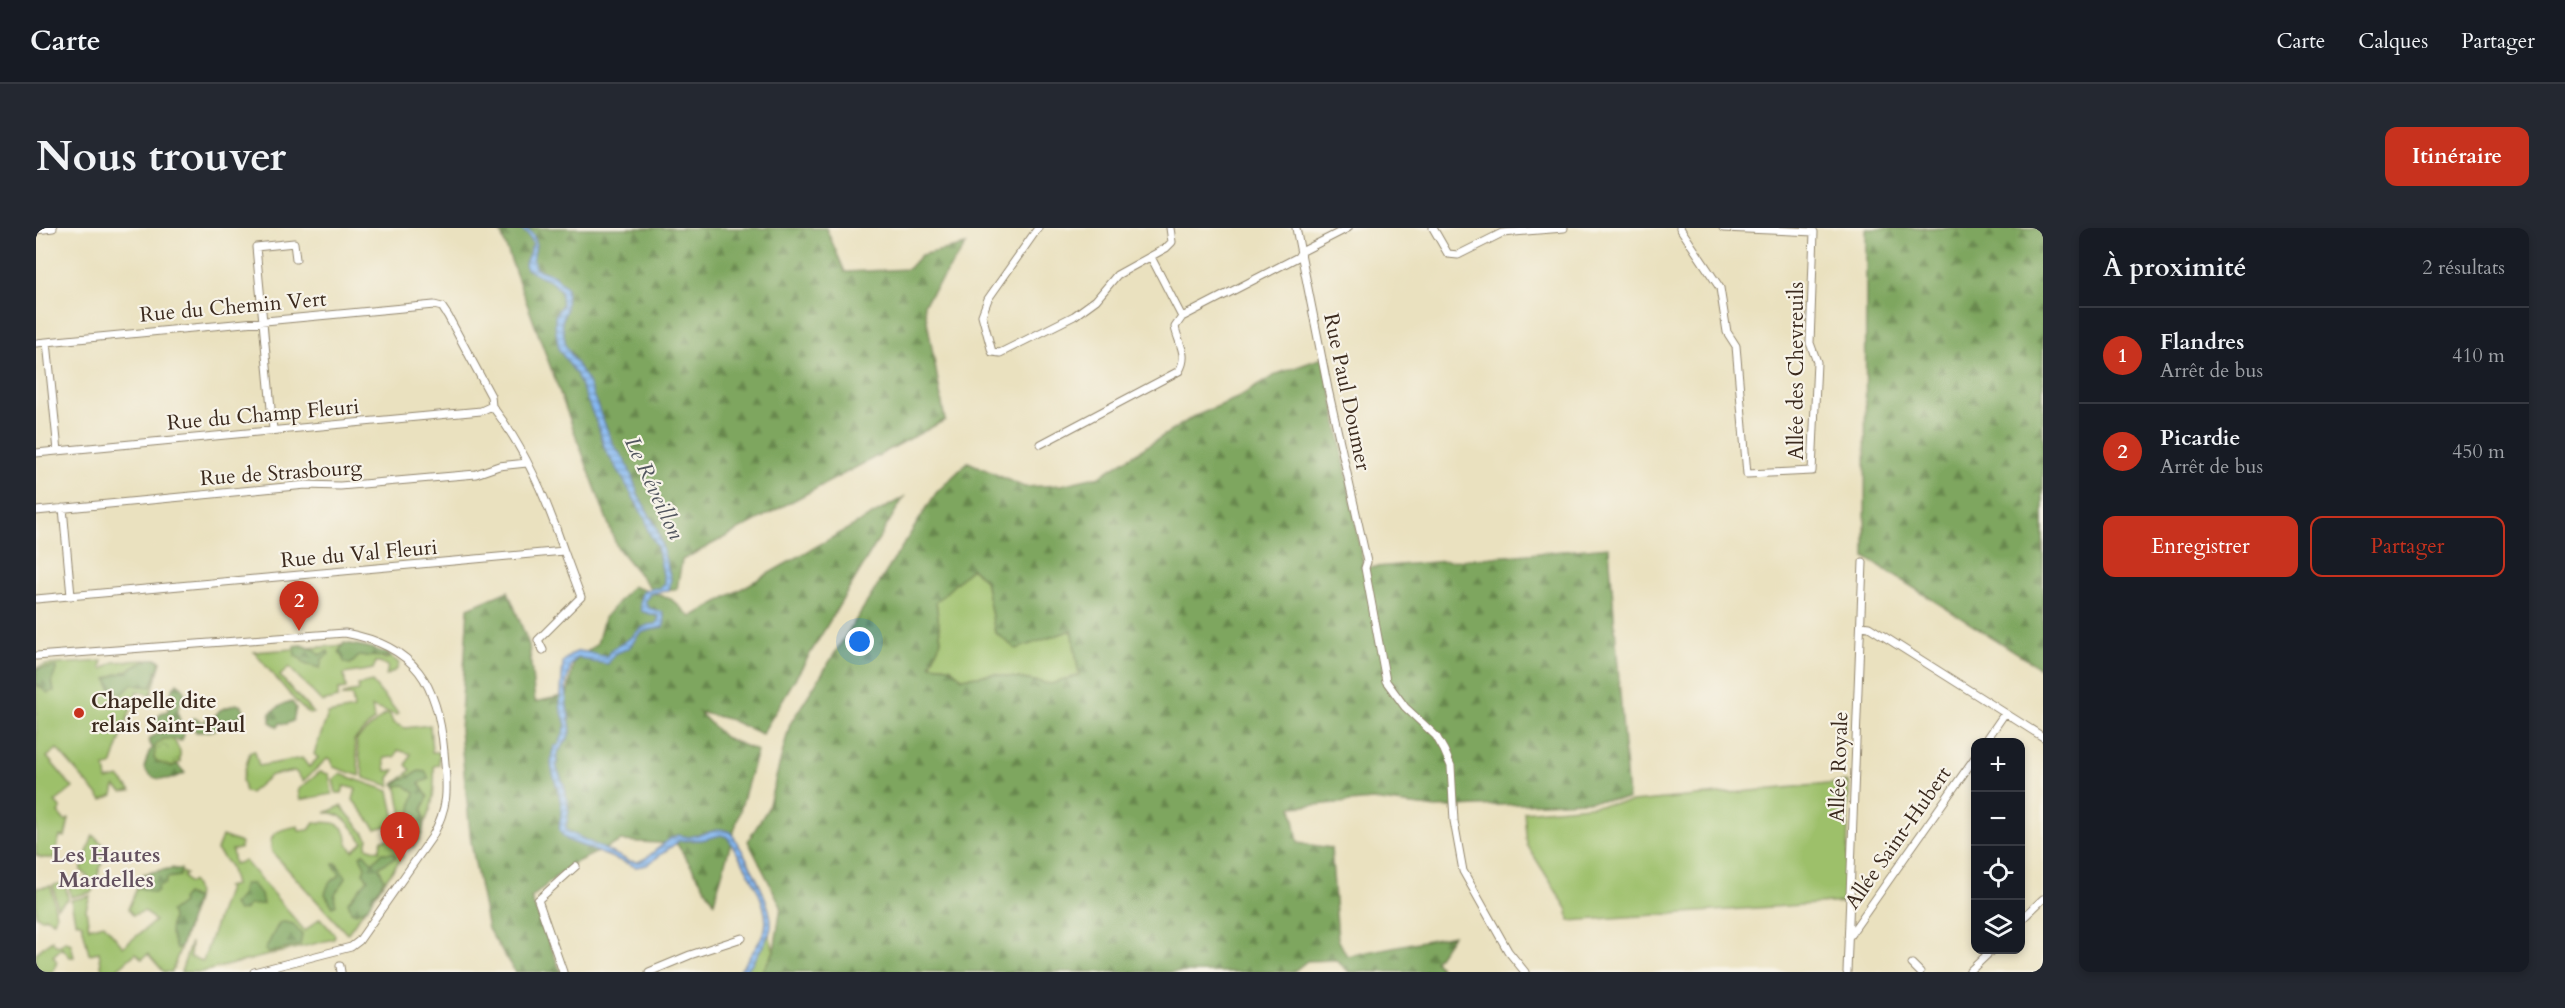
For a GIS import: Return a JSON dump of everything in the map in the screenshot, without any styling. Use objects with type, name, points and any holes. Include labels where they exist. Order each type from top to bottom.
[{"type":"street","points":[[36,230],[53,228]]},
{"type":"street","points":[[1038,228],[988,299],[982,315],[992,352],[1000,353],[1074,316],[1096,300],[1117,276],[1172,242],[1170,228]]},
{"type":"street","name":"Rue Paul Doumer","points":[[1296,228],[1328,389],[1367,562],[1365,568],[1386,681],[1405,707],[1436,736],[1444,750],[1451,766],[1454,822],[1463,871],[1508,951],[1525,972]]},
{"type":"street","points":[[1041,444],[1179,371],[1184,364],[1184,351],[1177,338],[1175,327],[1182,316],[1298,257],[1301,252],[1348,228]]},
{"type":"street","points":[[1433,228],[1448,254],[1458,255],[1503,233],[1564,228]]},
{"type":"street","name":"Allée des Chevreuils","points":[[1680,228],[1720,288],[1727,332],[1737,346],[1747,474],[1812,471],[1817,362],[1810,343],[1814,230],[1723,228]]},
{"type":"street","points":[[273,430],[256,247],[294,243],[296,259]]},
{"type":"street","points":[[1151,257],[1182,316]]},
{"type":"street","name":"Rue du Chemin Vert","points":[[36,343],[434,305],[442,307],[448,316],[491,396],[492,406]]},
{"type":"street","points":[[47,342],[58,451]]},
{"type":"street","points":[[492,406],[510,429],[552,514],[581,597],[538,640],[543,650]]},
{"type":"street","name":"Rue du Champ Fleuri","points":[[36,453],[481,411],[492,406]]},
{"type":"street","name":"Rue de Strasbourg","points":[[36,511],[306,485],[340,486],[476,474],[499,466],[527,463]]},
{"type":"street","points":[[63,508],[70,596]]},
{"type":"street","name":"Rue du Val Fleuri","points":[[36,599],[564,551]]},
{"type":"street","name":"Allée Royale","points":[[1846,972],[1863,562]]},
{"type":"street","points":[[1861,626],[1869,627],[2043,737]]},
{"type":"street","points":[[36,656],[345,633],[381,642],[409,661],[423,676],[432,691],[440,719],[448,793],[442,819],[432,837],[359,940],[337,952],[254,972]]},
{"type":"street","points":[[1988,738],[2005,713]]},
{"type":"street","name":"Allée Saint-Hubert","points":[[1848,940],[1971,763]]},
{"type":"street","points":[[563,972],[538,900],[576,866]]},
{"type":"street","points":[[2025,916],[2043,899]]},
{"type":"street","points":[[649,972],[690,955],[742,938]]},
{"type":"street","points":[[1969,972],[1988,954]]},
{"type":"street","points":[[1912,964],[1920,972]]},
{"type":"green space","points":[[499,228],[826,228],[845,272],[908,269],[921,255],[966,245],[924,304],[945,420],[682,560],[677,589],[652,590],[617,547]]},
{"type":"green space","points":[[1866,228],[2043,228],[2043,670],[1865,557]]},
{"type":"green space","points":[[1325,357],[1364,568],[1609,547],[1628,799],[1436,808],[1373,800],[1292,807],[1298,843],[1331,848],[1338,939],[1347,956],[1453,935],[1435,961],[1443,972],[1349,972],[1336,960],[1307,961],[1293,972],[762,972],[774,951],[781,906],[748,841],[768,808],[790,724],[936,493],[968,462],[1024,487],[1061,485],[1100,476],[1193,417],[1237,398],[1277,374]],"holes":[[[972,568],[985,580],[995,632],[1016,649],[1072,630],[1079,675],[1051,684],[994,674],[962,678],[950,667],[930,665],[941,641],[936,602]]]},
{"type":"green space","points":[[904,497],[762,734],[728,719],[699,712],[724,737],[757,751],[714,902],[677,844],[621,841],[570,865],[531,898],[561,972],[515,972],[488,929],[471,843],[460,730],[468,608],[508,591],[529,645],[535,702],[567,695],[574,662],[597,644],[604,618],[632,586],[671,599],[691,617]]},
{"type":"green space","points":[[971,568],[985,580],[995,632],[1016,649],[1072,630],[1079,676],[1051,684],[994,674],[962,678],[950,667],[930,665],[941,640],[936,602]]},
{"type":"green space","points":[[344,643],[367,647],[389,654],[390,657],[359,656],[351,664],[345,663],[339,651]]},
{"type":"green space","points":[[301,645],[316,650],[319,655],[328,651],[329,654],[322,659],[320,668],[305,664],[295,656],[294,646]]},
{"type":"green space","points":[[346,645],[376,653],[385,659],[391,657],[399,663],[397,669],[386,676],[388,666],[376,662],[373,669],[344,674],[346,689],[338,690],[338,698],[322,702],[289,667],[280,676],[313,713],[309,714],[254,652]]},
{"type":"green space","points":[[151,659],[158,659],[160,664],[151,687],[132,684],[123,694],[111,690],[107,679]]},
{"type":"green space","points":[[158,659],[161,662],[151,695],[137,691],[111,766],[105,767],[107,780],[119,777],[131,791],[122,792],[115,786],[113,795],[102,800],[57,749],[47,757],[73,788],[55,802],[61,809],[58,813],[65,821],[69,819],[65,837],[60,836],[56,849],[59,852],[53,858],[42,858],[36,855],[36,668],[45,665],[103,661],[101,668],[103,669],[114,662]]},
{"type":"green space","points":[[57,667],[52,681],[54,691],[48,693],[36,684],[36,669]]},
{"type":"green space","points":[[372,682],[398,713],[396,715],[372,707],[374,720],[354,740],[360,776],[333,767],[331,759],[328,758],[303,781],[295,771],[271,775],[250,793],[245,792],[242,780],[250,752],[255,751],[259,766],[302,758],[309,767],[318,758],[314,754],[328,714],[354,709],[352,696],[343,696],[359,691],[358,685]]},
{"type":"green space","points":[[177,683],[184,690],[178,711],[184,734],[181,741],[175,739],[167,742],[176,763],[185,773],[168,779],[152,777],[144,768],[149,752],[153,748],[149,743],[150,738],[159,733],[154,722],[161,713],[168,711],[172,690]]},
{"type":"green space","points":[[292,702],[296,708],[293,721],[286,724],[280,723],[278,727],[270,722],[270,713],[285,703]]},
{"type":"green space","points":[[236,704],[242,706],[245,712],[240,720],[230,721],[214,730],[196,732],[190,721],[194,718],[204,723],[207,718],[213,718],[220,710]]},
{"type":"green space","points":[[385,714],[390,715],[393,723],[405,728],[430,725],[432,752],[439,752],[439,765],[434,766],[434,790],[430,810],[422,829],[408,849],[396,783],[411,770],[406,765],[411,754],[398,750],[395,757],[384,758],[386,771],[395,770],[389,778],[390,786],[364,778],[356,740]]},
{"type":"green space","points":[[164,739],[174,740],[180,751],[180,762],[172,767],[154,758],[156,745]]},
{"type":"green space","points":[[419,771],[426,772],[429,779],[419,783],[428,797],[422,809],[423,829],[417,843],[413,847],[407,847],[404,829],[409,820],[415,793],[404,785],[394,784]]},
{"type":"green space","points":[[320,772],[329,774],[332,794],[300,800],[298,790]]},
{"type":"green space","points":[[340,774],[389,791],[403,856],[347,934],[272,852],[271,845],[273,835],[281,830],[298,826],[299,831],[309,830],[314,823],[326,822],[337,824],[345,831],[347,843],[353,851],[363,842],[356,832],[343,818],[325,813],[341,806],[368,838],[366,847],[379,851],[382,840],[389,839],[387,826],[376,829],[353,800],[356,789],[344,786],[342,793],[336,793],[333,780]]},
{"type":"green space","points":[[1849,782],[1846,902],[1569,921],[1568,910],[1527,845],[1524,812]]},
{"type":"green space","points":[[93,835],[107,848],[92,892],[71,897],[68,882],[73,880],[79,886],[88,877],[81,870]]},
{"type":"green space","points":[[222,836],[241,843],[240,849],[232,850],[234,864],[245,861],[305,931],[320,918],[335,935],[334,939],[201,972],[181,972],[191,942],[190,957],[203,961],[228,888],[226,887],[235,885],[230,866],[217,850]]},
{"type":"green space","points":[[364,853],[372,863],[382,853],[393,853],[396,857],[379,867],[384,879],[367,908],[356,913],[351,911],[348,902],[368,879],[363,873],[365,866],[360,856]]},
{"type":"green space","points":[[336,863],[346,877],[336,893],[336,904],[333,907],[325,894],[329,883],[340,875],[333,864]]},
{"type":"green space","points":[[173,868],[186,874],[183,876],[189,883],[192,881],[197,893],[191,916],[188,915],[188,926],[172,972],[164,972],[148,954],[142,959],[136,953],[115,971],[102,970],[99,952],[89,954],[82,924],[75,921],[71,900],[90,896],[86,909],[89,928],[104,924],[123,947],[155,921],[145,911],[133,915],[128,909],[143,874]]},
{"type":"green space","points":[[181,869],[180,876],[167,878],[165,884],[158,886],[155,893],[137,887],[136,881],[152,872]]},
{"type":"green space","points":[[65,883],[68,899],[57,907],[53,885]]},
{"type":"green space","points":[[244,884],[252,884],[261,895],[263,904],[249,905],[244,910],[238,911],[233,905],[241,896]]},
{"type":"green space","points":[[51,886],[56,916],[54,921],[44,917],[42,919],[36,915],[36,888]]},
{"type":"green space","points":[[186,894],[196,899],[181,946],[176,949],[170,932],[172,917],[170,912],[182,903],[181,900]]},
{"type":"green space","points":[[279,923],[293,924],[302,935],[300,945],[269,953],[265,950]]},
{"type":"green space","points":[[769,934],[774,951],[762,972],[746,972]]},
{"type":"green space","points":[[52,940],[59,946],[65,941],[71,944],[74,957],[70,957],[62,948],[53,956],[57,962],[53,972],[36,972],[36,953]]},
{"type":"water","points":[[519,228],[526,228],[535,239],[536,269],[554,275],[567,288],[566,310],[562,322],[566,346],[588,382],[613,444],[627,463],[639,496],[657,528],[671,579],[669,590],[650,594],[645,602],[649,608],[663,612],[665,622],[663,627],[640,633],[629,648],[615,654],[608,664],[578,657],[571,665],[566,685],[571,729],[568,739],[557,754],[557,768],[565,787],[569,811],[566,827],[569,832],[629,861],[638,862],[678,835],[689,837],[721,829],[731,832],[757,878],[771,917],[768,938],[746,972],[739,972],[759,942],[766,922],[760,896],[727,837],[721,835],[702,840],[679,841],[647,865],[636,867],[567,840],[560,832],[560,799],[551,763],[554,746],[559,745],[566,725],[560,706],[563,662],[580,651],[607,656],[613,648],[643,627],[656,624],[659,617],[641,611],[640,599],[646,590],[660,588],[665,584],[657,547],[648,531],[646,521],[605,450],[599,429],[576,374],[559,350],[555,316],[562,304],[560,290],[552,282],[526,269],[525,263],[533,243],[528,235]]},
{"type":"place","name":"Picardie","points":[[299,631]]},
{"type":"place","name":"Chapelle dite relais Saint-Paul","points":[[79,713]]},
{"type":"place","name":"Flandres","points":[[400,862]]},
{"type":"district","name":"Les Hautes Mardelles","points":[[106,868]]},
{"type":"water label","name":"Le Réveillon","points":[[654,488]]}]
